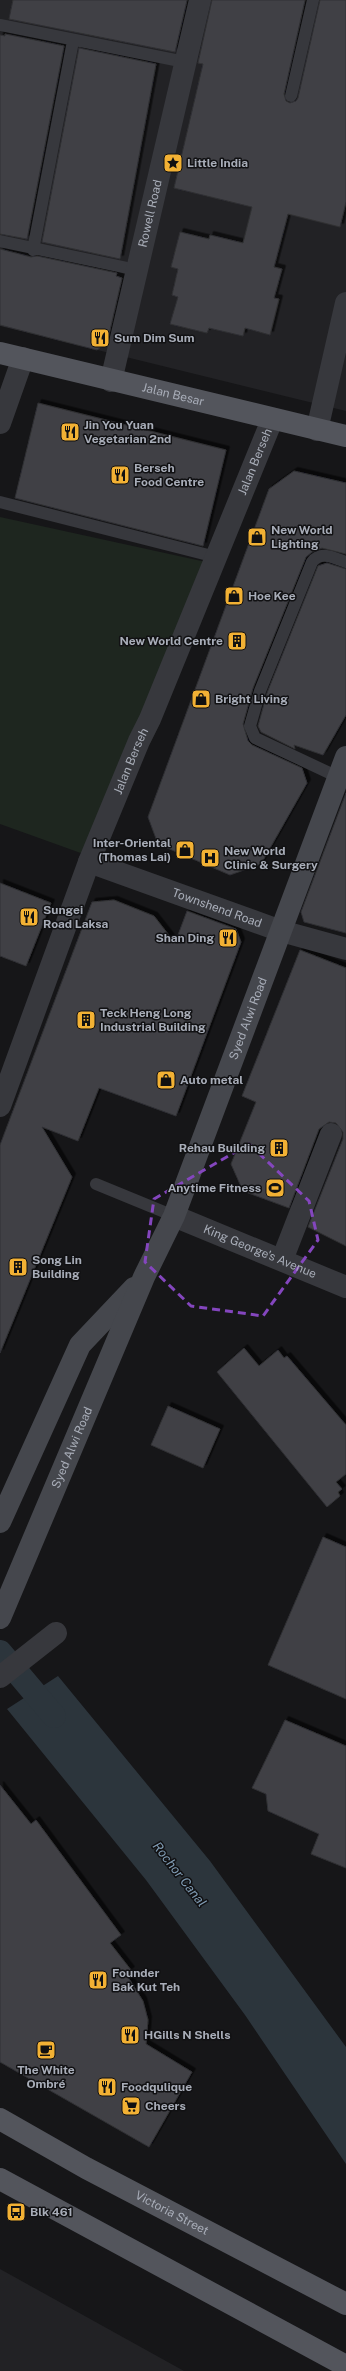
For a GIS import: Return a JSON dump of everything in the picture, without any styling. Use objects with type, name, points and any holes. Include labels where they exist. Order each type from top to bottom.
[{"type":"main road","name":"Jalan Besar","points":[[0,353],[272,420],[346,436]]},
{"type":"main road","name":"Victoria Street","points":[[0,2119],[86,2168],[346,2304]]},
{"type":"main road","points":[[0,2179],[341,2363]]},
{"type":"street","name":"Rowell Road","points":[[111,381],[200,0]]},
{"type":"street","points":[[317,430],[345,308]]},
{"type":"street","points":[[0,423],[23,358]]},
{"type":"street","name":"Jalan Berseh","points":[[0,1106],[89,862],[139,741],[150,719],[272,420]]},
{"type":"street","name":"Syed Alwi Road","points":[[0,1618],[144,1277],[174,1216],[346,757]]},
{"type":"street","name":"Townshend Road","points":[[89,862],[281,931],[346,949]]},
{"type":"street","points":[[282,1260],[331,1134]]},
{"type":"street","name":"King George's Avenue","points":[[174,1216],[346,1286]]},
{"type":"street","name":"Syed Alwi Road","points":[[2,1518],[80,1345],[144,1277]]},
{"type":"street","points":[[0,1677],[52,1636]]},
{"type":"lane","points":[[291,96],[313,0]]},
{"type":"lane","points":[[0,25],[73,41],[185,62]]},
{"type":"lane","points":[[33,250],[73,41]]},
{"type":"lane","points":[[0,241],[33,250],[137,270]]},
{"type":"lane","points":[[0,502],[216,557]]},
{"type":"lane","points":[[338,777],[255,738],[250,726],[260,691],[312,562],[316,557],[323,555],[346,562]]},
{"type":"lane","points":[[96,1184],[174,1216]]},
{"type":"highlighted area","points":[[249,1144],[309,1201],[318,1240],[263,1316],[191,1306],[145,1262],[154,1199]]},
{"type":"shaded area","name":"Little India","points":[[0,0],[346,0],[346,411],[0,326]]},
{"type":"shaded area","points":[[0,517],[206,562],[89,856],[0,824]]},
{"type":"shaded area","points":[[0,2269],[184,2371],[0,2371]]},
{"type":"water","points":[[58,1676],[210,1861],[346,2047],[346,2164],[245,2015],[146,1880],[7,1709]]},
{"type":"building","points":[[13,0],[187,0],[175,52],[9,19]]},
{"type":"building","points":[[212,0],[305,0],[284,94],[286,101],[290,103],[296,101],[298,98],[320,0],[346,0],[346,202],[340,227],[288,214],[274,267],[282,269],[274,298],[279,299],[270,335],[245,328],[243,336],[209,328],[207,333],[170,324],[178,297],[172,295],[178,269],[171,267],[180,232],[209,239],[210,235],[243,243],[252,207],[174,188],[203,64],[198,63]]},
{"type":"building","points":[[5,34],[64,46],[27,239],[0,234],[0,35],[5,36]]},
{"type":"building","points":[[79,48],[156,64],[120,259],[42,242]]},
{"type":"building","points":[[0,249],[31,257],[37,256],[117,273],[116,276],[122,278],[107,343],[97,350],[0,325]]},
{"type":"building","name":"Berseh Food Centre","points":[[38,403],[226,450],[203,546],[15,498]]},
{"type":"building","name":"New World Centre","points":[[294,471],[346,483],[346,554],[322,548],[312,552],[306,557],[253,688],[243,724],[248,741],[252,745],[302,768],[307,783],[261,864],[230,875],[158,844],[148,817],[269,489]]},
{"type":"building","points":[[327,563],[346,569],[346,715],[323,755],[294,745],[295,749],[261,732],[258,726],[267,693],[318,566]]},
{"type":"building","points":[[346,793],[346,933],[304,922],[301,912]]},
{"type":"building","points":[[0,883],[51,903],[26,966],[0,956]]},
{"type":"building","points":[[114,900],[154,916],[175,943],[187,911],[236,929],[241,942],[176,1116],[99,1088],[78,1141],[42,1127],[72,1177],[0,1353],[0,1145],[92,902]]},
{"type":"building","points":[[300,950],[346,968],[346,1246],[308,1227],[343,1139],[343,1132],[336,1123],[329,1122],[319,1129],[289,1208],[243,1191],[231,1164],[256,1102],[242,1096]]},
{"type":"building","points":[[244,1348],[259,1366],[278,1350],[284,1358],[287,1356],[346,1425],[346,1474],[336,1482],[342,1489],[338,1492],[340,1496],[327,1507],[217,1372]]},
{"type":"building","points":[[168,1406],[220,1429],[203,1468],[151,1445]]},
{"type":"building","points":[[323,1537],[346,1547],[346,1699],[268,1665]]},
{"type":"building","points":[[285,1720],[346,1746],[346,1868],[311,1854],[319,1834],[268,1811],[266,1794],[252,1788]]},
{"type":"building","points":[[0,1785],[31,1824],[36,1820],[121,1935],[110,1943],[131,1970],[126,1974],[143,2001],[148,2020],[146,2044],[192,2072],[149,2147],[0,2062]]},
{"type":"waterway","name":"Rochor Canal","points":[[0,1652],[54,1716]]},
{"type":"place","name":"Little India","points":[[173,163]]},
{"type":"place","name":"Sum Dim Sum","points":[[100,338]]},
{"type":"place","name":"Jin You Yuan Vegetarian 2nd","points":[[70,432]]},
{"type":"place","name":"Berseh Food Centre","points":[[120,475]]},
{"type":"place","name":"New World Lighting","points":[[257,537]]},
{"type":"place","name":"Hoe Kee","points":[[234,596]]},
{"type":"place","name":"New World Centre","points":[[237,641]]},
{"type":"place","name":"Bright Living","points":[[201,699]]},
{"type":"place","name":"Inter-Oriental (Thomas Lai)","points":[[185,850]]},
{"type":"place","name":"New World Clinic & Surgery","points":[[210,858]]},
{"type":"place","name":"Sungei Road Laksa","points":[[29,917]]},
{"type":"place","name":"Shan Ding","points":[[228,938]]},
{"type":"place","name":"Teck Heng Long Industrial Building","points":[[86,1020]]},
{"type":"place","name":"Auto metal","points":[[166,1080]]},
{"type":"place","name":"Rehau Building","points":[[279,1148]]},
{"type":"place","name":"Anytime Fitness","points":[[275,1188]]},
{"type":"place","name":"Song Lin Building","points":[[18,1267]]},
{"type":"place","name":"Founder Bak Kut Teh","points":[[98,1980]]},
{"type":"place","name":"HGills N Shells","points":[[130,2035]]},
{"type":"place","name":"The White Ombré","points":[[46,2050]]},
{"type":"place","name":"Foodqulique","points":[[107,2087]]},
{"type":"place","name":"Cheers","points":[[131,2106]]},
{"type":"place","name":"Blk 461","points":[[16,2212]]}]
